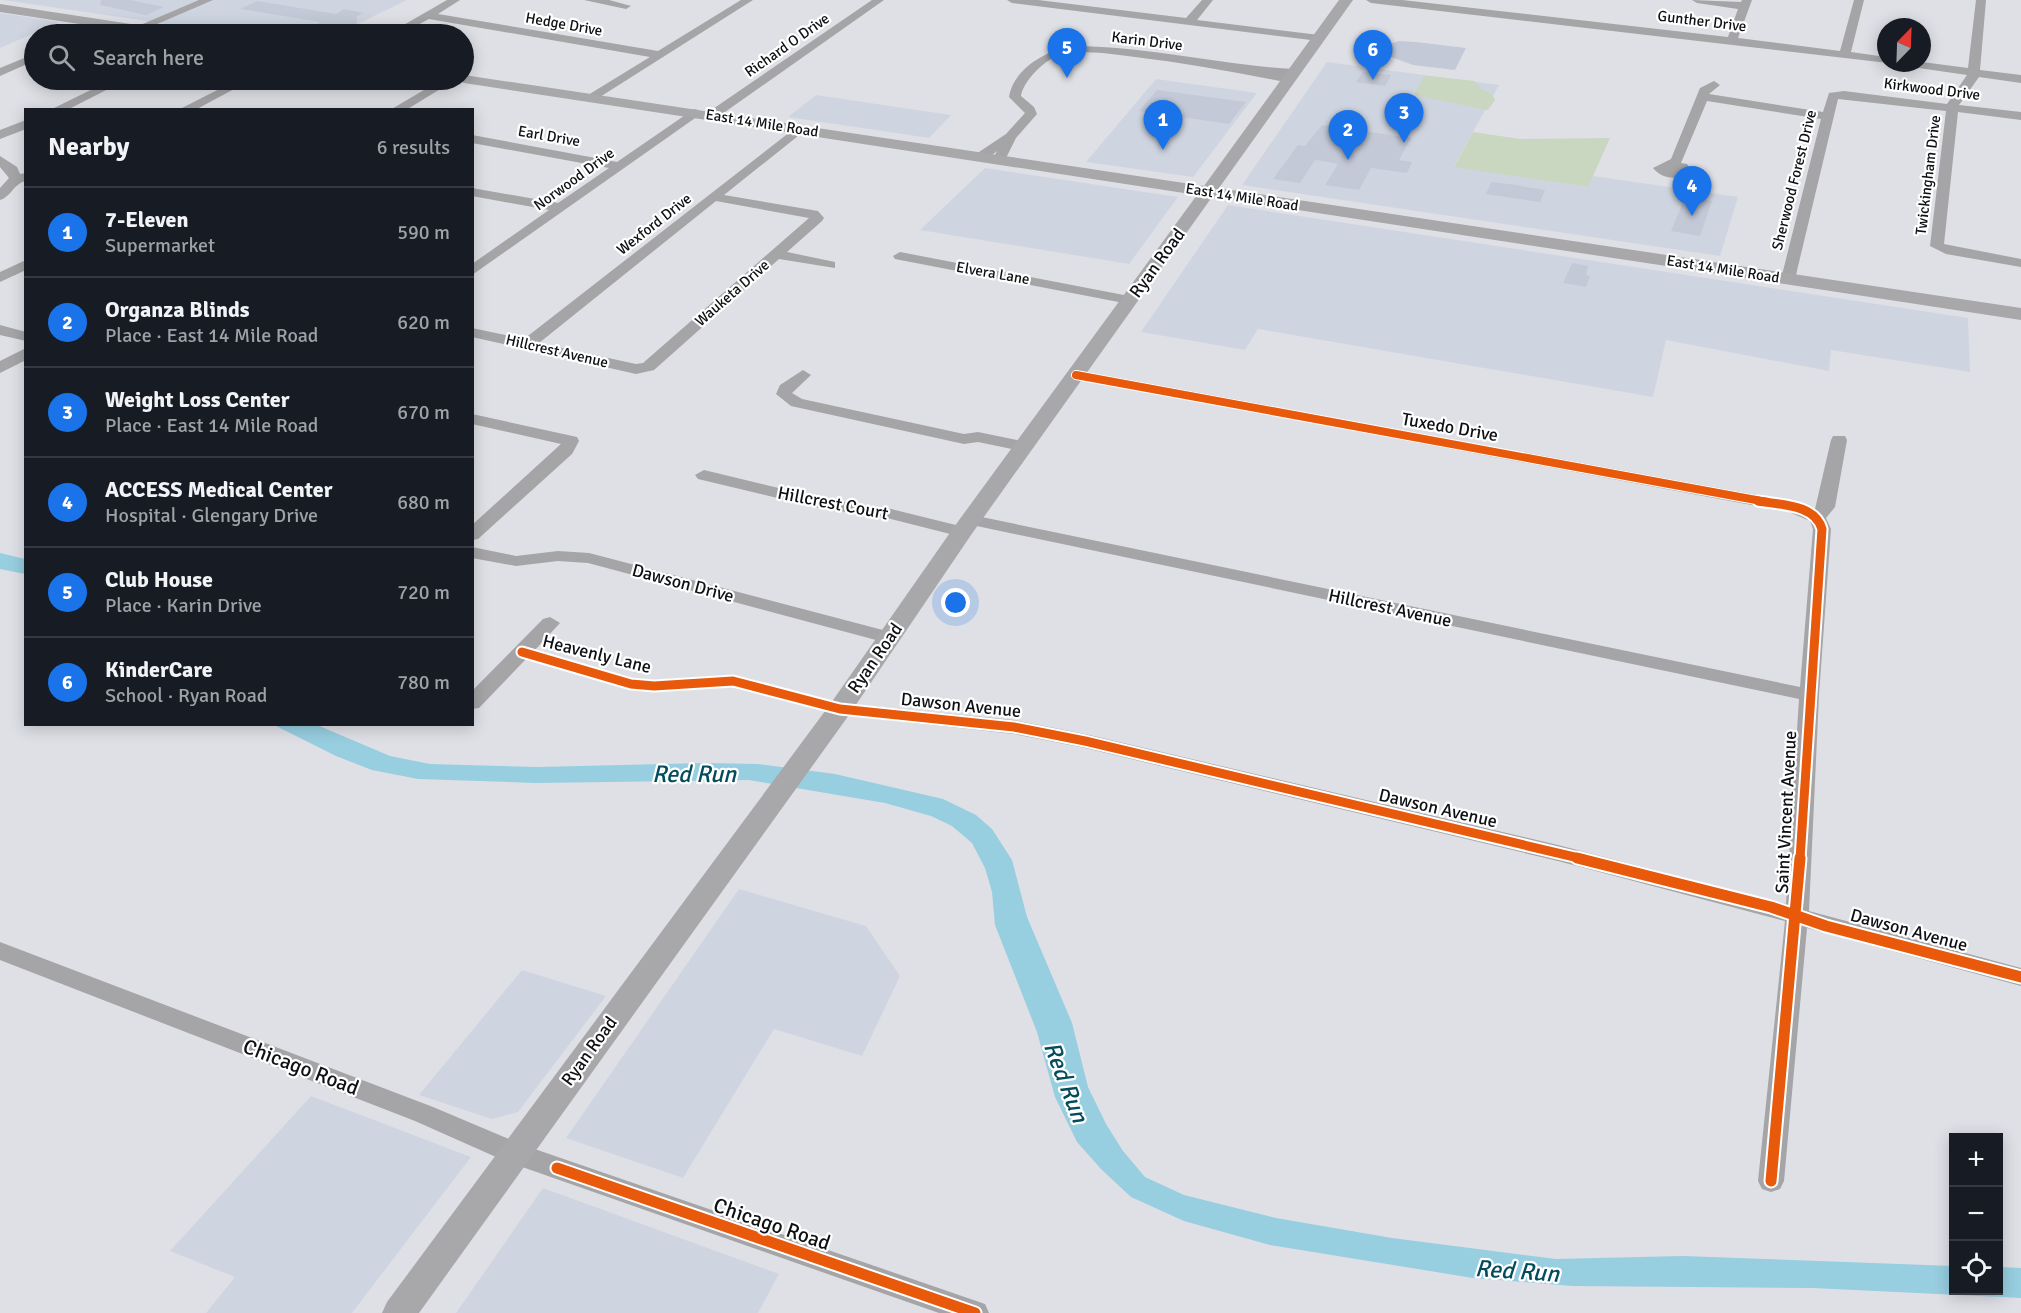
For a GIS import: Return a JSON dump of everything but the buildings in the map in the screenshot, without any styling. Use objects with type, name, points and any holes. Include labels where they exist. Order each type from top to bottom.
[{"type":"main road","name":"Ryan Road","points":[[399,1313],[763,811],[840,709],[967,526],[1023,452],[1346,0]]},
{"type":"main road","points":[[0,9],[100,24]]},
{"type":"main road","name":"East 14 Mile Road","points":[[474,80],[2021,314]]},
{"type":"street","points":[[151,24],[208,0]]},
{"type":"street","points":[[413,24],[455,0]]},
{"type":"street","points":[[590,0],[626,6]]},
{"type":"street","points":[[592,98],[748,0]]},
{"type":"street","name":"Richard O Drive","points":[[711,116],[879,0]]},
{"type":"street","points":[[1012,0],[1319,38]]},
{"type":"street","points":[[1189,22],[1208,0]]},
{"type":"street","name":"Gunther Drive","points":[[1371,0],[1732,40],[1877,59]]},
{"type":"street","points":[[1697,0],[1746,3],[1732,40]]},
{"type":"street","points":[[1845,54],[1859,0]]},
{"type":"street","name":"Twickingham Drive","points":[[1981,0],[1974,73],[1971,81],[1955,100],[1953,108],[1937,244],[1944,250],[2021,263]]},
{"type":"street","name":"Hedge Drive","points":[[429,16],[659,55]]},
{"type":"street","name":"Karin Drive","points":[[981,156],[1010,136],[1031,112],[1015,97],[1016,89],[1055,52],[1111,52],[1292,76]]},
{"type":"street","points":[[0,72],[24,61]]},
{"type":"street","points":[[1931,67],[2021,79]]},
{"type":"street","points":[[1675,164],[1706,88],[1828,116]]},
{"type":"street","points":[[60,108],[99,90]]},
{"type":"street","points":[[188,108],[225,90]]},
{"type":"street","points":[[400,108],[431,90]]},
{"type":"street","name":"Kirkwood Drive","points":[[1839,94],[2021,116]]},
{"type":"street","name":"Sherwood Forest Drive","points":[[1788,279],[1833,96],[1839,94]]},
{"type":"street","name":"Norwood Drive","points":[[474,270],[694,113]]},
{"type":"street","points":[[0,135],[24,125]]},
{"type":"street","name":"Wexford Drive","points":[[528,344],[800,129]]},
{"type":"street","name":"Karin Drive","points":[[999,159],[1009,146],[1010,136]]},
{"type":"street","name":"Earl Drive","points":[[474,139],[620,166]]},
{"type":"street","points":[[0,160],[21,178],[0,196]]},
{"type":"street","points":[[474,192],[561,208]]},
{"type":"street","name":"Wauketa Drive","points":[[642,369],[653,363],[817,218],[816,214],[714,197]]},
{"type":"street","points":[[777,254],[830,265]]},
{"type":"street","name":"Elvera Lane","points":[[900,256],[1131,298]]},
{"type":"street","points":[[0,278],[24,265]]},
{"type":"street","points":[[0,330],[24,336]]},
{"type":"street","name":"Hillcrest Avenue","points":[[474,332],[642,369]]},
{"type":"street","points":[[0,368],[24,354]]},
{"type":"street","points":[[803,375],[786,388],[784,394],[797,403],[963,438],[972,445],[1023,452]]},
{"type":"street","name":"Tuxedo Drive","points":[[1076,375],[1776,504],[1804,511],[1817,518]]},
{"type":"street","points":[[474,419],[571,441],[566,450],[474,533]]},
{"type":"street","points":[[1817,518],[1826,507],[1839,440]]},
{"type":"street","name":"Hillcrest Court","points":[[704,475],[819,503],[967,526]]},
{"type":"street","name":"Saint Vincent Avenue","points":[[1771,1181],[1797,916],[1809,695],[1822,529],[1817,518]]},
{"type":"street","name":"Hillcrest Avenue","points":[[967,526],[1809,695]]},
{"type":"street","name":"Dawson Drive","points":[[474,552],[507,560],[567,556],[589,558],[891,638]]},
{"type":"street","name":"Heavenly Lane","points":[[474,701],[550,623]]},
{"type":"street","name":"Heavenly Lane","points":[[522,652],[631,684],[654,686],[733,681],[840,709]]},
{"type":"street","name":"Dawson Avenue","points":[[840,709],[1014,727],[1085,741],[1558,853],[2021,977]]},
{"type":"street","name":"Chicago Road","points":[[0,951],[424,1114],[514,1153],[975,1313]]},
{"type":"shaded area","points":[[3,0],[407,0],[358,24],[167,24]]},
{"type":"shaded area","points":[[0,13],[60,22],[24,24],[24,38],[0,48]]},
{"type":"shaded area","points":[[1327,62],[1499,85],[1454,166],[1587,187],[1593,176],[1738,197],[1720,256],[1242,185]]},
{"type":"shaded area","points":[[1156,79],[1257,93],[1193,177],[1086,162]]},
{"type":"shaded area","points":[[816,95],[951,115],[929,138],[788,117]]},
{"type":"shaded area","points":[[985,168],[1178,197],[1129,264],[920,230]]},
{"type":"shaded area","points":[[1228,205],[1968,318],[1970,372],[1831,350],[1829,371],[1666,340],[1653,397],[1258,329],[1245,350],[1141,332]]},
{"type":"shaded area","points":[[739,889],[866,926],[900,976],[862,1056],[774,1029],[683,1178],[566,1138]]},
{"type":"shaded area","points":[[522,970],[606,996],[518,1112],[492,1119],[419,1095]]},
{"type":"shaded area","points":[[311,1096],[471,1157],[352,1313],[206,1313],[235,1277],[170,1251]]},
{"type":"shaded area","points":[[543,1188],[779,1274],[758,1313],[456,1313]]},
{"type":"green space","points":[[1423,77],[1474,81],[1480,89],[1492,94],[1495,100],[1488,110],[1414,95]]},
{"type":"green space","points":[[1473,132],[1520,139],[1610,138],[1588,187],[1454,167]]},
{"type":"water","points":[[0,553],[24,559],[24,574],[0,569]]},
{"type":"water","name":"Red Run","points":[[276,726],[319,726],[390,756],[430,764],[538,767],[758,764],[835,774],[943,799],[976,815],[992,829],[1012,860],[1027,917],[1072,1023],[1088,1087],[1106,1124],[1123,1151],[1145,1177],[1184,1195],[1276,1218],[1392,1238],[1556,1259],[1683,1256],[1949,1266],[1949,1295],[1813,1288],[1572,1286],[1473,1278],[1270,1245],[1184,1221],[1131,1197],[1077,1142],[1055,1097],[1037,1032],[995,925],[992,892],[985,868],[972,843],[952,826],[931,816],[885,803],[749,780],[536,783],[418,779],[372,770],[336,756]]},
{"type":"water","name":"Red Run","points":[[2003,1267],[2021,1268],[2021,1298],[1959,1295],[2003,1295]]},
{"type":"cycle path","points":[[1076,375],[1789,506],[1804,510],[1816,517],[1822,529],[1809,695],[1797,916],[1771,1181]]},
{"type":"cycle path","points":[[522,652],[631,684],[654,686],[733,681],[840,709],[1014,727],[1085,741],[1558,853],[1771,907],[1826,926],[2021,977]]},
{"type":"cycle path","points":[[557,1168],[975,1313]]},
{"type":"place","name":"Club House","points":[[1067,78]]},
{"type":"place","name":"KinderCare","points":[[1373,80]]},
{"type":"place","name":"Weight Loss Center","points":[[1404,143]]},
{"type":"place","name":"7-Eleven","points":[[1163,150]]},
{"type":"place","name":"Organza Blinds","points":[[1348,160]]},
{"type":"place","name":"ACCESS Medical Center","points":[[1692,216]]}]
